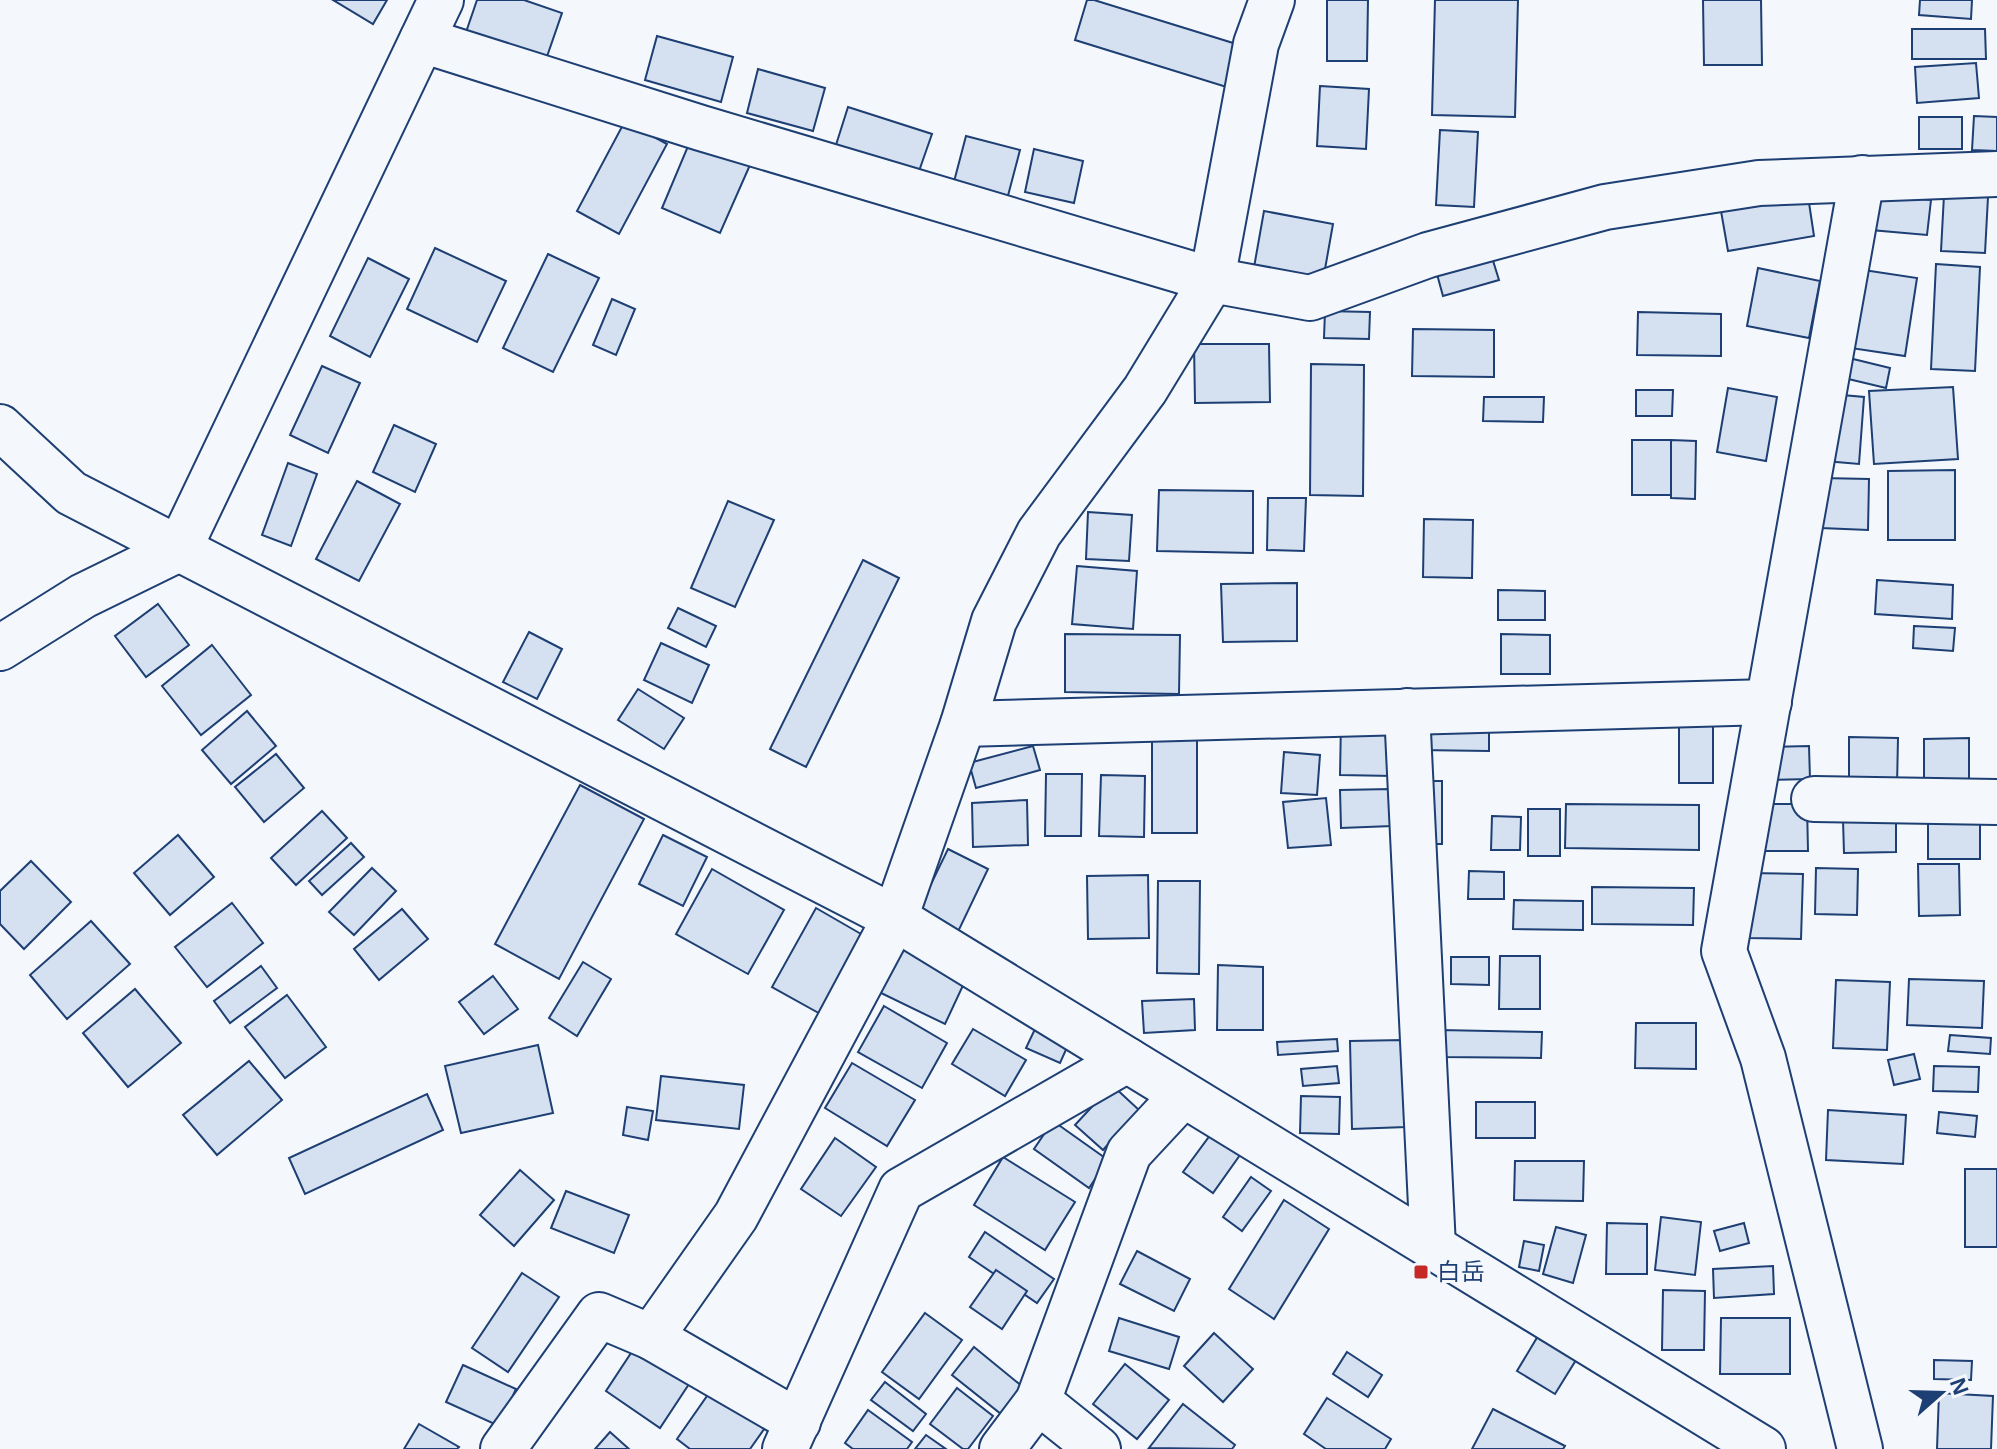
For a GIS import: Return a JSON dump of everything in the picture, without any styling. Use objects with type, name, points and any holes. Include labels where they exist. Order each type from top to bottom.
[{"type":"street","points":[[0,648],[83,596],[179,549],[441,0]]},
{"type":"street","points":[[651,1337],[736,1216],[895,918],[963,724],[994,621],[1039,533],[1145,390],[1212,280],[1256,44],[1272,0]]},
{"type":"street","points":[[422,40],[701,128],[1212,280],[1310,298],[1428,255],[1605,207],[1759,183],[1997,174]]},
{"type":"street","points":[[1860,1449],[1763,1058],[1724,951],[1862,178]]},
{"type":"street","points":[[0,427],[71,493],[895,918],[1763,1449]]},
{"type":"street","points":[[963,724],[1769,702]]},
{"type":"street","points":[[1407,711],[1433,1247]]},
{"type":"street","points":[[1814,799],[1997,802]]},
{"type":"street","points":[[503,1449],[599,1315],[651,1337],[792,1435],[901,1190],[1127,1060]]},
{"type":"street","points":[[1002,1449],[1038,1401],[1129,1153],[1183,1095]]},
{"type":"street","points":[[1038,1401],[1098,1449]]},
{"type":"building","points":[[333,0],[387,0],[373,24]]},
{"type":"building","points":[[477,0],[524,0],[562,13],[543,68],[463,41]]},
{"type":"building","points":[[1087,0],[1246,47],[1233,89],[1075,40]]},
{"type":"building","points":[[1327,0],[1368,0],[1367,61],[1327,61]]},
{"type":"building","points":[[1435,0],[1518,0],[1515,117],[1432,115]]},
{"type":"building","points":[[1703,0],[1761,0],[1762,65],[1704,65]]},
{"type":"building","points":[[1920,0],[1972,0],[1971,19],[1919,15]]},
{"type":"building","points":[[1912,29],[1985,29],[1986,59],[1912,59]]},
{"type":"building","points":[[657,36],[733,57],[721,102],[645,80]]},
{"type":"building","points":[[1976,63],[1979,98],[1917,103],[1915,67]]},
{"type":"building","points":[[758,69],[825,88],[813,131],[747,113]]},
{"type":"building","points":[[1320,86],[1369,89],[1366,149],[1317,146]]},
{"type":"building","points":[[848,107],[932,134],[918,174],[835,148]]},
{"type":"building","points":[[1974,116],[1997,117],[1997,151],[1972,150]]},
{"type":"building","points":[[1919,117],[1962,117],[1962,149],[1919,149]]},
{"type":"building","points":[[625,121],[667,144],[619,234],[577,211]]},
{"type":"building","points":[[1440,130],[1478,132],[1474,207],[1436,205]]},
{"type":"building","points":[[966,136],[1020,150],[1005,207],[951,193]]},
{"type":"building","points":[[691,139],[750,165],[720,233],[662,208]]},
{"type":"building","points":[[1034,149],[1083,161],[1074,203],[1025,192]]},
{"type":"building","points":[[1874,195],[1931,200],[1927,235],[1871,230]]},
{"type":"building","points":[[1944,195],[1988,197],[1985,253],[1941,251]]},
{"type":"building","points":[[1808,196],[1814,236],[1728,251],[1721,211]]},
{"type":"building","points":[[1264,211],[1333,224],[1322,286],[1253,273]]},
{"type":"building","points":[[435,248],[506,281],[477,342],[407,309]]},
{"type":"building","points":[[1490,251],[1499,280],[1443,296],[1435,267]]},
{"type":"building","points":[[548,254],[599,278],[553,372],[503,348]]},
{"type":"building","points":[[368,258],[409,279],[370,357],[330,336]]},
{"type":"building","points":[[1936,264],[1980,267],[1975,371],[1931,369]]},
{"type":"building","points":[[1758,268],[1820,281],[1809,338],[1747,326]]},
{"type":"building","points":[[1857,269],[1917,278],[1905,356],[1844,347]]},
{"type":"building","points":[[612,299],[635,309],[616,355],[593,345]]},
{"type":"building","points":[[1325,311],[1370,312],[1369,339],[1324,338]]},
{"type":"building","points":[[1638,312],[1721,314],[1721,356],[1637,355]]},
{"type":"building","points":[[1413,329],[1494,330],[1494,377],[1412,376]]},
{"type":"building","points":[[1194,344],[1269,344],[1270,402],[1195,403]]},
{"type":"building","points":[[1845,357],[1890,368],[1886,388],[1840,377]]},
{"type":"building","points":[[1311,364],[1364,365],[1363,496],[1310,495]]},
{"type":"building","points":[[322,366],[360,383],[328,453],[290,435]]},
{"type":"building","points":[[1953,387],[1958,459],[1874,464],[1869,391]]},
{"type":"building","points":[[1728,388],[1777,397],[1766,461],[1717,452]]},
{"type":"building","points":[[1636,390],[1673,390],[1672,416],[1636,416]]},
{"type":"building","points":[[1831,394],[1864,397],[1859,464],[1825,461]]},
{"type":"building","points":[[1484,397],[1544,397],[1543,422],[1483,421]]},
{"type":"building","points":[[394,425],[436,444],[415,492],[373,472]]},
{"type":"building","points":[[1632,440],[1671,440],[1671,495],[1632,495]]},
{"type":"building","points":[[1671,440],[1696,441],[1695,499],[1671,498]]},
{"type":"building","points":[[288,463],[317,474],[291,546],[262,535]]},
{"type":"building","points":[[1955,470],[1955,540],[1888,540],[1888,471]]},
{"type":"building","points":[[1822,478],[1869,479],[1868,530],[1821,528]]},
{"type":"building","points":[[357,481],[400,504],[359,581],[316,559]]},
{"type":"building","points":[[1159,490],[1253,491],[1253,553],[1157,551]]},
{"type":"building","points":[[1268,498],[1306,498],[1304,551],[1267,550]]},
{"type":"building","points":[[728,501],[774,520],[735,607],[691,588]]},
{"type":"building","points":[[1088,512],[1132,515],[1129,561],[1086,559]]},
{"type":"building","points":[[1424,519],[1473,520],[1472,578],[1423,577]]},
{"type":"building","points":[[863,560],[899,578],[806,767],[770,749]]},
{"type":"building","points":[[1077,566],[1137,571],[1133,629],[1072,624]]},
{"type":"building","points":[[1877,580],[1953,585],[1952,619],[1875,614]]},
{"type":"building","points":[[1297,583],[1297,641],[1223,642],[1221,584]]},
{"type":"building","points":[[1498,590],[1545,591],[1545,620],[1498,620]]},
{"type":"building","points":[[158,604],[189,645],[146,677],[115,636]]},
{"type":"building","points":[[678,608],[716,626],[706,647],[668,628]]},
{"type":"building","points":[[1914,626],[1955,628],[1953,651],[1913,648]]},
{"type":"building","points":[[529,632],[562,649],[537,699],[503,682]]},
{"type":"building","points":[[1065,634],[1180,635],[1179,694],[1065,692]]},
{"type":"building","points":[[1501,634],[1550,635],[1550,674],[1501,674]]},
{"type":"building","points":[[661,643],[709,665],[692,703],[644,680]]},
{"type":"building","points":[[212,645],[251,695],[201,735],[162,686]]},
{"type":"building","points":[[638,689],[684,718],[664,749],[618,720]]},
{"type":"building","points":[[247,711],[276,746],[231,784],[202,750]]},
{"type":"building","points":[[1341,722],[1394,724],[1393,776],[1340,775]]},
{"type":"building","points":[[1679,724],[1713,725],[1713,783],[1679,783]]},
{"type":"building","points":[[1419,725],[1489,726],[1489,751],[1418,750]]},
{"type":"building","points":[[1152,737],[1197,737],[1197,833],[1152,833]]},
{"type":"building","points":[[1849,737],[1898,738],[1897,786],[1849,785]]},
{"type":"building","points":[[1969,738],[1969,781],[1924,780],[1924,739]]},
{"type":"building","points":[[1033,746],[1040,770],[976,788],[969,763]]},
{"type":"building","points":[[1809,746],[1810,779],[1772,780],[1771,747]]},
{"type":"building","points":[[1284,752],[1320,755],[1317,795],[1281,793]]},
{"type":"building","points":[[276,754],[304,788],[264,822],[235,787]]},
{"type":"building","points":[[1046,774],[1082,774],[1081,836],[1045,836]]},
{"type":"building","points":[[1101,775],[1145,776],[1144,837],[1099,836]]},
{"type":"building","points":[[1421,781],[1442,781],[1442,844],[1421,844]]},
{"type":"building","points":[[580,785],[644,819],[559,979],[495,944]]},
{"type":"building","points":[[1391,789],[1392,826],[1341,828],[1340,790]]},
{"type":"building","points":[[1326,798],[1331,845],[1288,848],[1283,802]]},
{"type":"building","points":[[1027,800],[1028,845],[973,847],[972,803]]},
{"type":"building","points":[[1566,804],[1699,805],[1699,850],[1565,848]]},
{"type":"building","points":[[1760,804],[1807,804],[1808,851],[1761,851]]},
{"type":"building","points":[[1528,809],[1560,809],[1560,856],[1528,856]]},
{"type":"building","points":[[322,811],[347,838],[296,885],[271,858]]},
{"type":"building","points":[[1928,813],[1980,813],[1980,859],[1928,859]]},
{"type":"building","points":[[1492,816],[1521,817],[1520,850],[1491,850]]},
{"type":"building","points":[[1896,819],[1896,852],[1844,853],[1843,820]]},
{"type":"building","points":[[178,835],[214,877],[170,915],[134,873]]},
{"type":"building","points":[[663,835],[707,857],[683,906],[639,884]]},
{"type":"building","points":[[351,843],[364,857],[322,895],[309,881]]},
{"type":"building","points":[[948,849],[988,869],[955,938],[914,919]]},
{"type":"building","points":[[31,861],[71,902],[24,949],[0,924],[0,891]]},
{"type":"building","points":[[1918,864],[1959,864],[1960,915],[1919,916]]},
{"type":"building","points":[[372,868],[396,891],[354,935],[329,912]]},
{"type":"building","points":[[1816,868],[1858,869],[1857,915],[1815,914]]},
{"type":"building","points":[[712,869],[784,910],[748,974],[676,934]]},
{"type":"building","points":[[1469,871],[1504,872],[1504,899],[1468,899]]},
{"type":"building","points":[[1748,873],[1803,874],[1801,939],[1747,938]]},
{"type":"building","points":[[1148,875],[1149,938],[1088,939],[1087,876]]},
{"type":"building","points":[[1158,881],[1200,881],[1199,974],[1157,973]]},
{"type":"building","points":[[1592,887],[1694,888],[1693,925],[1592,924]]},
{"type":"building","points":[[1514,900],[1583,901],[1583,930],[1513,929]]},
{"type":"building","points":[[232,903],[263,943],[207,987],[175,947]]},
{"type":"building","points":[[816,908],[868,938],[824,1016],[772,987]]},
{"type":"building","points":[[402,909],[428,939],[379,980],[354,949]]},
{"type":"building","points":[[91,921],[130,964],[67,1019],[30,975]]},
{"type":"building","points":[[901,948],[966,979],[945,1024],[879,992]]},
{"type":"building","points":[[1500,956],[1540,956],[1540,1009],[1499,1009]]},
{"type":"building","points":[[1451,957],[1489,957],[1489,985],[1451,984]]},
{"type":"building","points":[[583,962],[611,979],[577,1036],[549,1018]]},
{"type":"building","points":[[1218,965],[1263,967],[1263,1030],[1217,1030]]},
{"type":"building","points":[[261,966],[277,988],[230,1023],[214,1001]]},
{"type":"building","points":[[493,976],[518,1009],[484,1034],[459,1002]]},
{"type":"building","points":[[1909,979],[1984,981],[1982,1028],[1907,1025]]},
{"type":"building","points":[[1836,980],[1890,982],[1887,1050],[1833,1048]]},
{"type":"building","points":[[135,989],[181,1043],[128,1087],[83,1033]]},
{"type":"building","points":[[287,995],[326,1047],[285,1078],[245,1027]]},
{"type":"building","points":[[1194,999],[1195,1030],[1144,1033],[1142,1001]]},
{"type":"building","points":[[884,1006],[947,1043],[922,1088],[858,1052]]},
{"type":"building","points":[[1636,1023],[1696,1023],[1696,1069],[1635,1068]]},
{"type":"building","points":[[973,1029],[1026,1060],[1005,1096],[952,1064]]},
{"type":"building","points":[[1035,1029],[1069,1043],[1060,1063],[1026,1048]]},
{"type":"building","points":[[1440,1030],[1542,1032],[1541,1058],[1441,1057]]},
{"type":"building","points":[[1950,1035],[1991,1038],[1990,1054],[1948,1051]]},
{"type":"building","points":[[1337,1039],[1338,1051],[1278,1055],[1277,1042]]},
{"type":"building","points":[[1403,1040],[1406,1127],[1352,1129],[1350,1041]]},
{"type":"building","points":[[538,1045],[553,1113],[461,1133],[445,1066]]},
{"type":"building","points":[[1914,1054],[1920,1079],[1894,1085],[1888,1060]]},
{"type":"building","points":[[249,1061],[282,1100],[217,1155],[183,1115]]},
{"type":"building","points":[[852,1063],[915,1100],[887,1146],[825,1108]]},
{"type":"building","points":[[1337,1066],[1339,1083],[1303,1086],[1301,1069]]},
{"type":"building","points":[[1934,1066],[1979,1067],[1978,1092],[1933,1091]]},
{"type":"building","points":[[661,1076],[744,1085],[739,1129],[656,1120]]},
{"type":"building","points":[[1112,1085],[1139,1110],[1103,1150],[1075,1125]]},
{"type":"building","points":[[427,1094],[443,1130],[305,1194],[289,1158]]},
{"type":"building","points":[[1301,1096],[1340,1097],[1339,1134],[1300,1133]]},
{"type":"building","points":[[1476,1102],[1535,1102],[1535,1138],[1476,1138]]},
{"type":"building","points":[[627,1107],[653,1111],[648,1140],[623,1135]]},
{"type":"building","points":[[1828,1110],[1906,1115],[1903,1164],[1826,1160]]},
{"type":"building","points":[[1939,1112],[1977,1116],[1975,1137],[1937,1133]]},
{"type":"building","points":[[1053,1121],[1108,1160],[1089,1188],[1034,1149]]},
{"type":"building","points":[[1211,1134],[1240,1155],[1213,1193],[1183,1172]]},
{"type":"building","points":[[835,1138],[876,1167],[841,1216],[801,1189]]},
{"type":"building","points":[[1003,1157],[1075,1202],[1045,1250],[974,1205]]},
{"type":"building","points":[[1515,1161],[1584,1161],[1583,1201],[1514,1200]]},
{"type":"building","points":[[1965,1169],[1997,1169],[1997,1247],[1965,1247]]},
{"type":"building","points":[[520,1170],[554,1200],[514,1246],[480,1215]]},
{"type":"building","points":[[1251,1177],[1271,1191],[1242,1231],[1223,1217]]},
{"type":"building","points":[[566,1191],[629,1215],[614,1253],[551,1228]]},
{"type":"building","points":[[1284,1200],[1329,1229],[1274,1319],[1229,1289]]},
{"type":"building","points":[[1661,1217],[1701,1222],[1695,1275],[1655,1270]]},
{"type":"building","points":[[1607,1223],[1647,1224],[1647,1274],[1606,1274]]},
{"type":"building","points":[[1744,1223],[1749,1243],[1720,1251],[1714,1231]]},
{"type":"building","points":[[1556,1227],[1586,1235],[1573,1283],[1543,1274]]},
{"type":"building","points":[[985,1232],[1054,1279],[1037,1303],[969,1257]]},
{"type":"building","points":[[1524,1241],[1544,1245],[1539,1271],[1519,1267]]},
{"type":"building","points":[[1137,1251],[1190,1279],[1174,1311],[1120,1284]]},
{"type":"building","points":[[1773,1266],[1774,1294],[1714,1298],[1713,1269]]},
{"type":"building","points":[[996,1270],[1027,1291],[1002,1329],[970,1307]]},
{"type":"building","points":[[522,1273],[559,1297],[508,1372],[472,1348]]},
{"type":"building","points":[[1663,1290],[1705,1291],[1704,1350],[1662,1350]]},
{"type":"building","points":[[925,1313],[962,1340],[919,1399],[882,1372]]},
{"type":"building","points":[[1119,1318],[1179,1337],[1169,1369],[1109,1351]]},
{"type":"building","points":[[1721,1318],[1790,1318],[1790,1374],[1720,1374]]},
{"type":"building","points":[[1214,1333],[1253,1369],[1223,1402],[1184,1366]]},
{"type":"building","points":[[1538,1336],[1576,1360],[1555,1394],[1517,1371]]},
{"type":"building","points":[[637,1344],[691,1381],[660,1428],[606,1391]]},
{"type":"building","points":[[974,1347],[1023,1387],[1001,1414],[952,1375]]},
{"type":"building","points":[[1347,1352],[1382,1375],[1368,1397],[1333,1374]]},
{"type":"building","points":[[1934,1360],[1972,1361],[1971,1380],[1934,1379]]},
{"type":"building","points":[[1125,1364],[1169,1400],[1137,1439],[1093,1404]]},
{"type":"building","points":[[463,1365],[516,1389],[499,1426],[446,1402]]},
{"type":"building","points":[[885,1382],[926,1414],[913,1431],[871,1400]]},
{"type":"building","points":[[714,1386],[767,1425],[750,1449],[690,1449],[677,1439]]},
{"type":"building","points":[[957,1388],[993,1416],[968,1449],[963,1449],[930,1424]]},
{"type":"building","points":[[1939,1393],[1993,1396],[1991,1449],[1937,1449]]},
{"type":"building","points":[[1327,1398],[1391,1439],[1385,1449],[1326,1449],[1304,1434]]},
{"type":"building","points":[[1183,1404],[1235,1445],[1232,1449],[1149,1448]]},
{"type":"building","points":[[1493,1409],[1565,1446],[1563,1449],[1472,1449]]},
{"type":"building","points":[[868,1410],[912,1442],[907,1449],[853,1449],[845,1443]]},
{"type":"building","points":[[419,1424],[459,1447],[404,1449]]},
{"type":"building","points":[[610,1432],[629,1449],[595,1449]]},
{"type":"building","points":[[926,1435],[946,1449],[915,1449]]},
{"type":"place","name":"白岳","points":[[1421,1272]]}]
